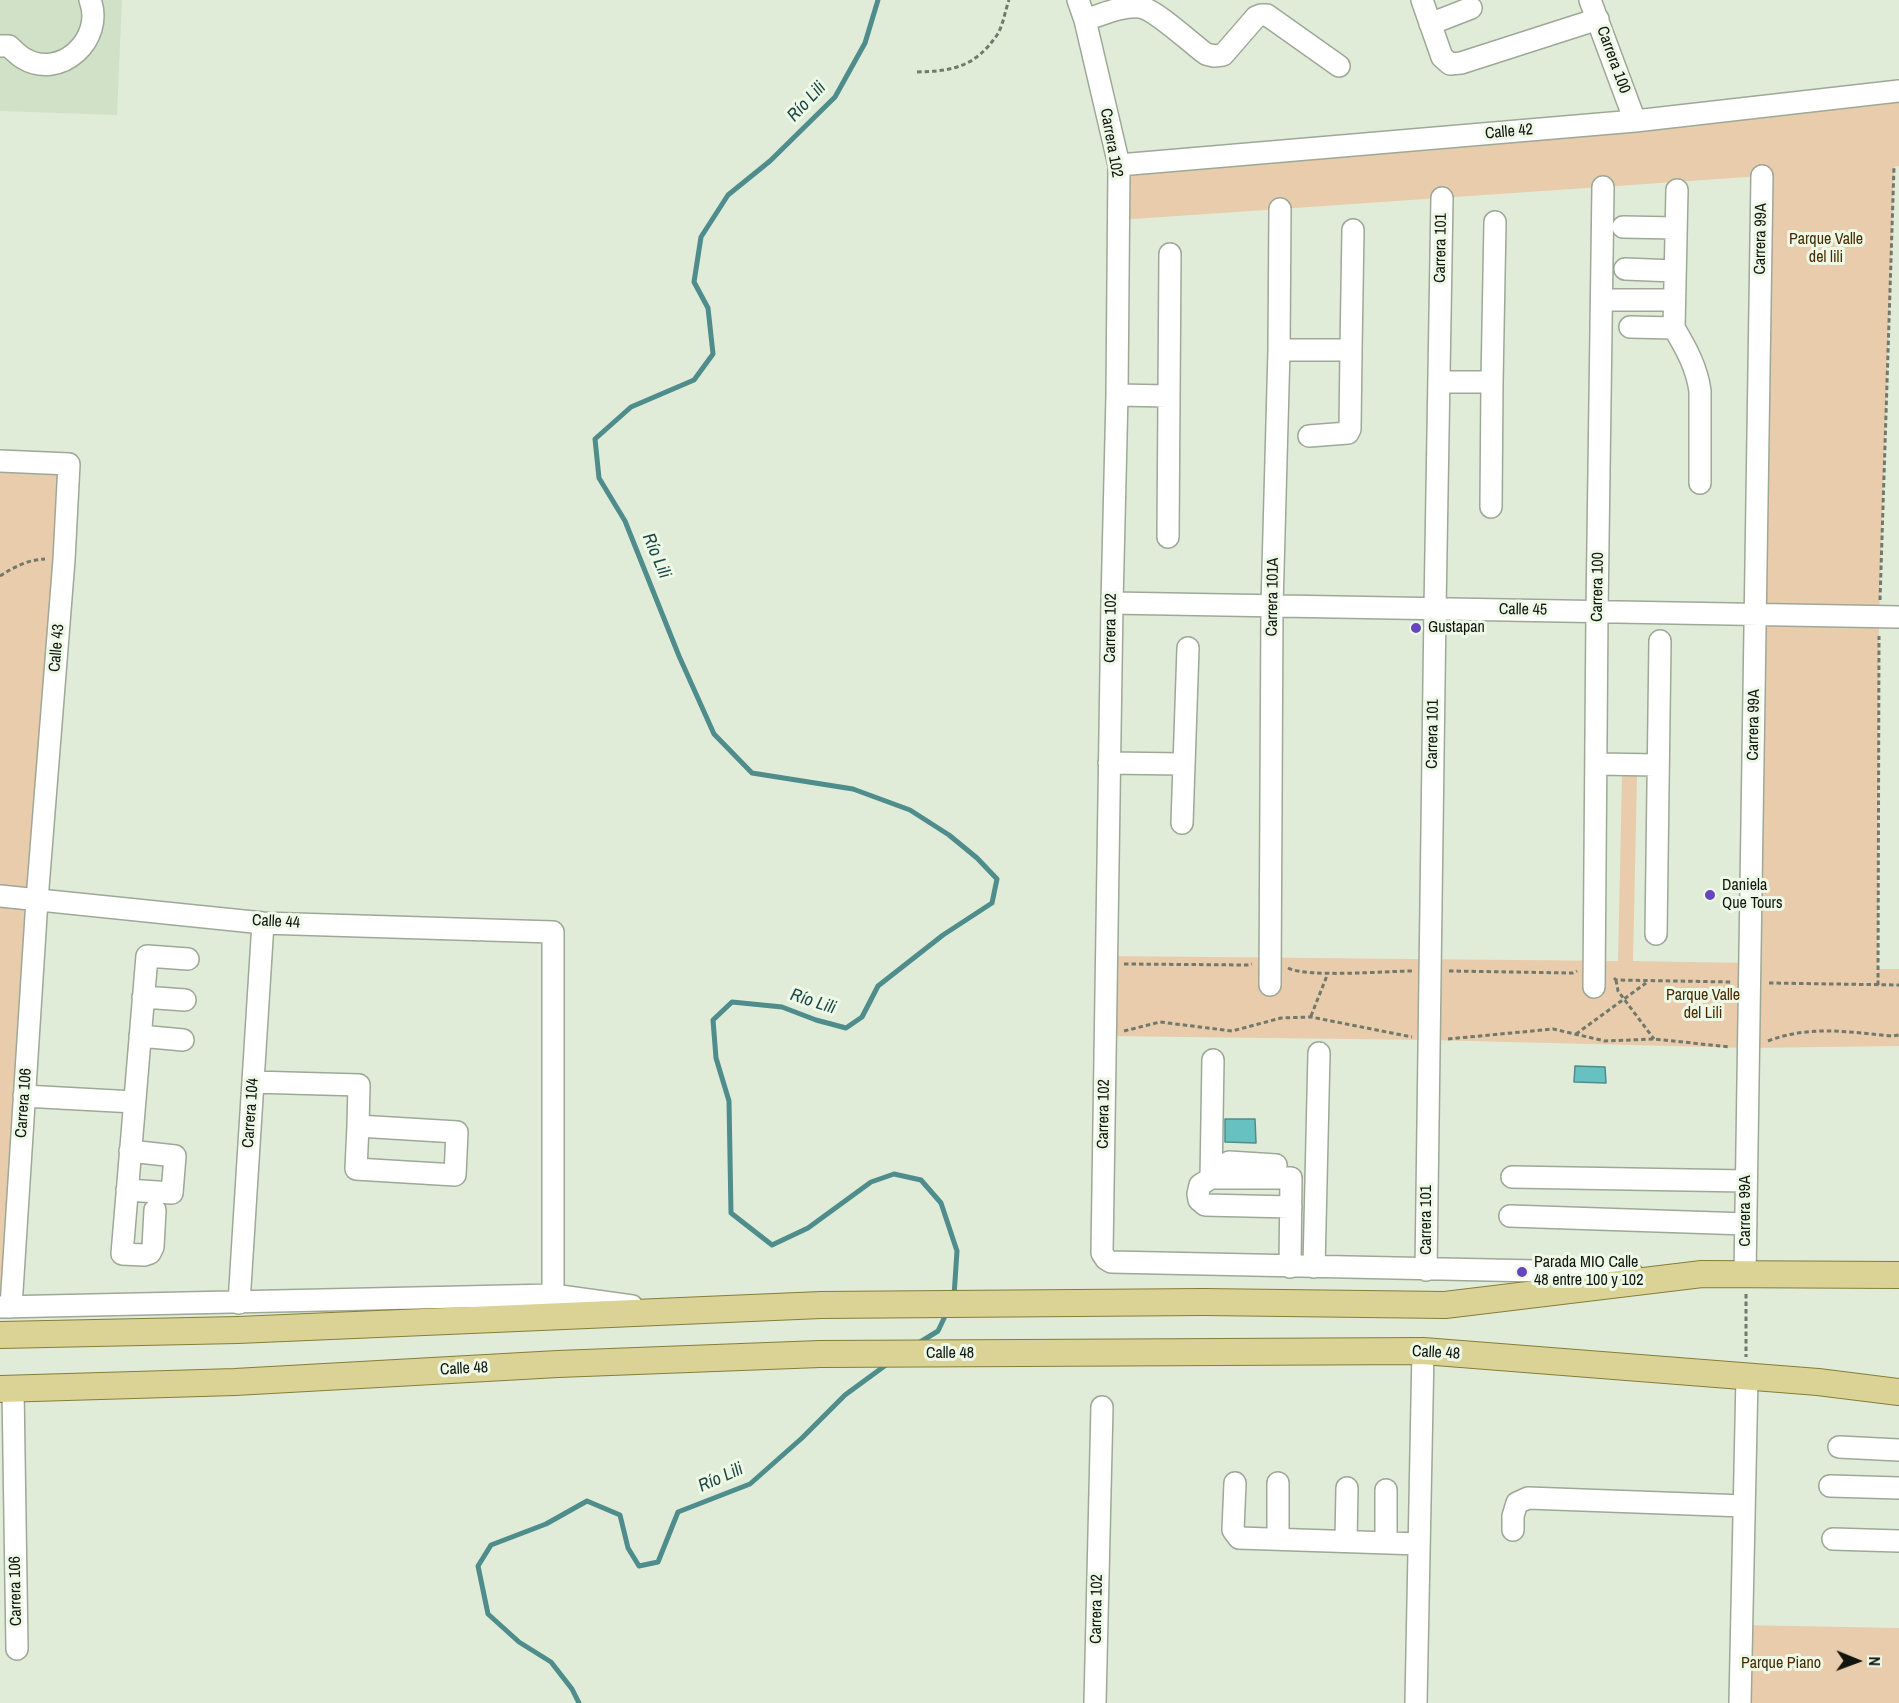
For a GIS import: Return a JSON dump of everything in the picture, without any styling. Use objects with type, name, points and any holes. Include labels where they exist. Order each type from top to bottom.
[{"type":"main road","points":[[0,1335],[237,1330],[821,1305],[1203,1302],[1445,1305],[1702,1274],[1899,1275]]},
{"type":"main road","name":"Calle 48","points":[[6,1389],[235,1382],[679,1358],[820,1354],[1423,1351],[1747,1377],[1899,1392]]},
{"type":"street","points":[[0,46],[9,46],[24,59],[45,64],[65,60],[82,48],[92,30],[93,9],[90,0]]},
{"type":"street","points":[[1422,0],[1442,57],[1450,64],[1461,63],[1594,9]]},
{"type":"street","points":[[1082,10],[1142,7],[1153,12],[1206,54],[1214,57],[1223,55],[1256,17],[1267,15],[1339,66]]},
{"type":"street","points":[[1430,24],[1471,8]]},
{"type":"street","name":"Carrera 100","points":[[1594,9],[1635,121]]},
{"type":"street","name":"Carrera 102","points":[[1082,10],[1119,165],[1102,1253],[1111,1262],[1290,1266]]},
{"type":"street","name":"Calle 42","points":[[1119,165],[1635,121],[1899,91]]},
{"type":"street","name":"Carrera 99A","points":[[1745,1275],[1762,176]]},
{"type":"street","name":"Carrera 100","points":[[1594,987],[1603,187]]},
{"type":"street","points":[[1677,190],[1674,328],[1684,344],[1698,377],[1700,483]]},
{"type":"street","name":"Carrera 101","points":[[1426,1270],[1442,198]]},
{"type":"street","name":"Carrera 101A","points":[[1270,985],[1272,606],[1279,350],[1280,209]]},
{"type":"street","points":[[1491,507],[1495,222]]},
{"type":"street","points":[[1623,227],[1676,228]]},
{"type":"street","points":[[1309,436],[1348,434],[1350,429],[1353,230]]},
{"type":"street","points":[[1168,537],[1170,254]]},
{"type":"street","points":[[1625,269],[1674,270]]},
{"type":"street","points":[[1602,300],[1673,300]]},
{"type":"street","points":[[1630,327],[1674,328]]},
{"type":"street","points":[[1279,350],[1351,350]]},
{"type":"street","points":[[1439,382],[1492,382]]},
{"type":"street","points":[[1117,395],[1169,396]]},
{"type":"street","name":"Calle 43","points":[[0,461],[69,464],[64,560],[37,900]]},
{"type":"street","name":"Calle 45","points":[[1112,603],[1889,617]]},
{"type":"street","points":[[1656,934],[1660,641]]},
{"type":"street","points":[[1182,824],[1188,648]]},
{"type":"street","points":[[1109,764],[1183,764]]},
{"type":"street","points":[[1597,764],[1657,765]]},
{"type":"street","name":"Calle 44","points":[[0,896],[263,922],[553,932],[553,1295]]},
{"type":"street","name":"Carrera 106","points":[[6,1307],[24,1096],[37,900]]},
{"type":"street","name":"Carrera 104","points":[[238,1303],[263,922]]},
{"type":"street","points":[[155,1210],[153,1247],[150,1253],[144,1256],[122,1254],[147,956],[188,959]]},
{"type":"street","points":[[143,997],[185,1000]]},
{"type":"street","points":[[140,1036],[183,1040]]},
{"type":"street","points":[[1314,1267],[1319,1053]]},
{"type":"street","points":[[1210,1178],[1214,1060]]},
{"type":"street","points":[[253,1082],[359,1085],[356,1169],[455,1175],[457,1132],[358,1126]]},
{"type":"street","points":[[24,1096],[134,1102]]},
{"type":"street","points":[[127,1190],[172,1193],[175,1156],[130,1151]]},
{"type":"street","points":[[1229,1162],[1275,1164],[1278,1167],[1278,1177]]},
{"type":"street","points":[[1512,1177],[1746,1181]]},
{"type":"street","points":[[1291,1207],[1205,1204],[1199,1200],[1198,1188],[1203,1181],[1210,1178],[1291,1178],[1291,1207],[1290,1266],[1702,1274]]},
{"type":"street","points":[[1510,1216],[1746,1224]]},
{"type":"street","points":[[6,1307],[553,1295],[675,1311]]},
{"type":"street","points":[[1416,1703],[1423,1351]]},
{"type":"street","points":[[1740,1703],[1747,1377]]},
{"type":"street","name":"Carrera 106","points":[[6,1389],[17,1649]]},
{"type":"street","name":"Carrera 102","points":[[1095,1703],[1102,1407]]},
{"type":"street","points":[[1839,1447],[1899,1450]]},
{"type":"street","points":[[1235,1482],[1233,1530],[1239,1538],[1419,1544]]},
{"type":"street","points":[[1278,1483],[1278,1539]]},
{"type":"street","points":[[1830,1486],[1899,1488]]},
{"type":"street","points":[[1346,1541],[1347,1488]]},
{"type":"street","points":[[1386,1490],[1386,1542]]},
{"type":"street","points":[[1513,1530],[1513,1516],[1517,1503],[1528,1498],[1744,1506]]},
{"type":"street","points":[[1833,1539],[1899,1541]]},
{"type":"path","points":[[917,72],[939,72],[969,64],[998,34],[1009,0]]},
{"type":"path","points":[[1878,985],[1889,617],[1894,167]]},
{"type":"path","points":[[0,576],[14,567],[34,560],[64,560]]},
{"type":"path","points":[[1106,964],[1247,965],[1270,958]]},
{"type":"path","points":[[1593,961],[1616,980],[1899,986]]},
{"type":"path","points":[[1311,1017],[1328,973]]},
{"type":"path","points":[[1616,980],[1618,991],[1654,1038]]},
{"type":"path","points":[[1575,1035],[1647,982]]},
{"type":"path","points":[[1749,1048],[1780,1036],[1817,1029],[1899,1035]]},
{"type":"path","points":[[1745,1275],[1747,1377]]},
{"type":"shaded area","points":[[0,0],[122,0],[117,115],[0,111]]},
{"type":"green space","points":[[1899,91],[1899,166],[1894,167],[1879,617],[1878,969],[1899,969],[1899,1046],[1749,1048],[1428,1040],[1105,1036],[1107,956],[1618,961],[1622,776],[1637,776],[1633,961],[1750,963],[1762,176],[1119,220],[1119,165]]},
{"type":"green space","points":[[0,461],[69,464],[11,1307],[0,1307]]},
{"type":"green space","name":"Parque Piano","points":[[1741,1625],[1899,1628],[1899,1703],[1740,1703]]},
{"type":"water","points":[[1575,1066],[1605,1067],[1606,1083],[1574,1082]]},
{"type":"water","points":[[1225,1119],[1255,1119],[1256,1143],[1225,1142]]},
{"type":"waterway","name":"Río Lili","points":[[878,0],[865,43],[835,97],[770,161],[728,195],[701,237],[694,282],[708,308],[713,354],[694,380],[631,407],[595,439],[599,478],[625,521],[679,656],[714,734],[752,773],[853,789],[910,810],[949,835],[977,858],[997,879],[992,903],[943,935],[878,986],[862,1017],[846,1028],[782,1007],[732,1002],[713,1020],[716,1058],[729,1101],[731,1213],[772,1245],[808,1228],[871,1182],[894,1174],[921,1180],[941,1203],[957,1251],[954,1296]]},
{"type":"waterway","name":"Río Lili","points":[[917,1344],[938,1331],[947,1312]]},
{"type":"waterway","name":"Río Lili","points":[[579,1703],[572,1689],[551,1662],[519,1642],[488,1614],[478,1566],[491,1545],[546,1524],[587,1501],[620,1515],[628,1548],[639,1566],[658,1562],[678,1512],[750,1484],[802,1438],[845,1395],[890,1362]]},
{"type":"place","name":"Gustapan","points":[[1416,628]]},
{"type":"place","name":"Daniela Que Tours","points":[[1710,895]]},
{"type":"place","name":"Parada MIO Calle 48 entre 100 y 102","points":[[1522,1272]]},
{"type":"park label","name":"Parque Valle del lili","points":[[1826,249]]},
{"type":"park label","name":"Parque Valle del Lili","points":[[1703,1005]]}]
